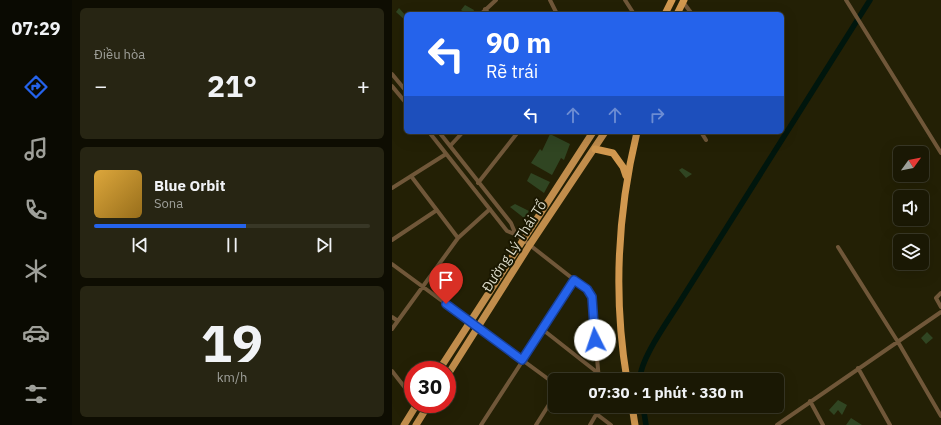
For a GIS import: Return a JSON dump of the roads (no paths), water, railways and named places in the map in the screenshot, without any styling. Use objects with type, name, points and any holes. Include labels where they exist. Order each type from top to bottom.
[{"type":"highway","points":[[666,12],[672,0]]},
{"type":"highway","points":[[678,12],[684,1]]},
{"type":"highway","points":[[626,373],[618,296],[620,230],[626,176],[636,134]]},
{"type":"highway","points":[[595,149],[613,153],[623,167],[626,176]]},
{"type":"highway","points":[[633,413],[635,425]]},
{"type":"main road","name":"Đường Lý Thái Tổ","points":[[445,361],[470,322],[519,238],[592,134]]},
{"type":"main road","name":"Đường Lý Thái Tổ","points":[[456,362],[529,246],[603,135]]},
{"type":"main road","points":[[404,425],[412,413]]},
{"type":"main road","points":[[416,425],[424,413]]},
{"type":"street","points":[[483,12],[496,0]]},
{"type":"street","points":[[550,0],[554,12]]},
{"type":"street","points":[[625,0],[633,12]]},
{"type":"street","points":[[846,0],[941,153]]},
{"type":"street","points":[[684,1],[691,12]]},
{"type":"street","points":[[392,74],[404,89]]},
{"type":"street","points":[[392,86],[404,101]]},
{"type":"street","points":[[431,134],[507,231],[519,238],[587,289],[592,297],[598,373]]},
{"type":"street","points":[[441,134],[511,223],[519,238]]},
{"type":"street","points":[[450,146],[461,134]]},
{"type":"street","points":[[478,183],[516,134]]},
{"type":"street","points":[[703,134],[706,140]]},
{"type":"street","points":[[392,188],[446,154]]},
{"type":"street","points":[[411,176],[458,238]]},
{"type":"street","points":[[392,329],[458,238],[490,209]]},
{"type":"street","points":[[392,240],[437,210]]},
{"type":"street","points":[[838,247],[898,342],[941,416]]},
{"type":"street","points":[[392,264],[548,379]]},
{"type":"street","points":[[481,425],[574,280]]},
{"type":"street","points":[[941,293],[936,298],[941,307]]},
{"type":"street","points":[[777,425],[941,312]]},
{"type":"street","points":[[392,317],[398,321]]},
{"type":"street","points":[[542,329],[598,373]]},
{"type":"street","points":[[858,368],[890,425]]},
{"type":"street","points":[[392,371],[404,386]]},
{"type":"street","points":[[810,401],[823,425]]},
{"type":"street","points":[[536,425],[548,406]]},
{"type":"street","points":[[590,425],[597,414],[611,425]]},
{"type":"waterway","points":[[641,373],[644,362],[656,339],[870,0]]},
{"type":"waterway","points":[[644,413],[646,425]]}]
